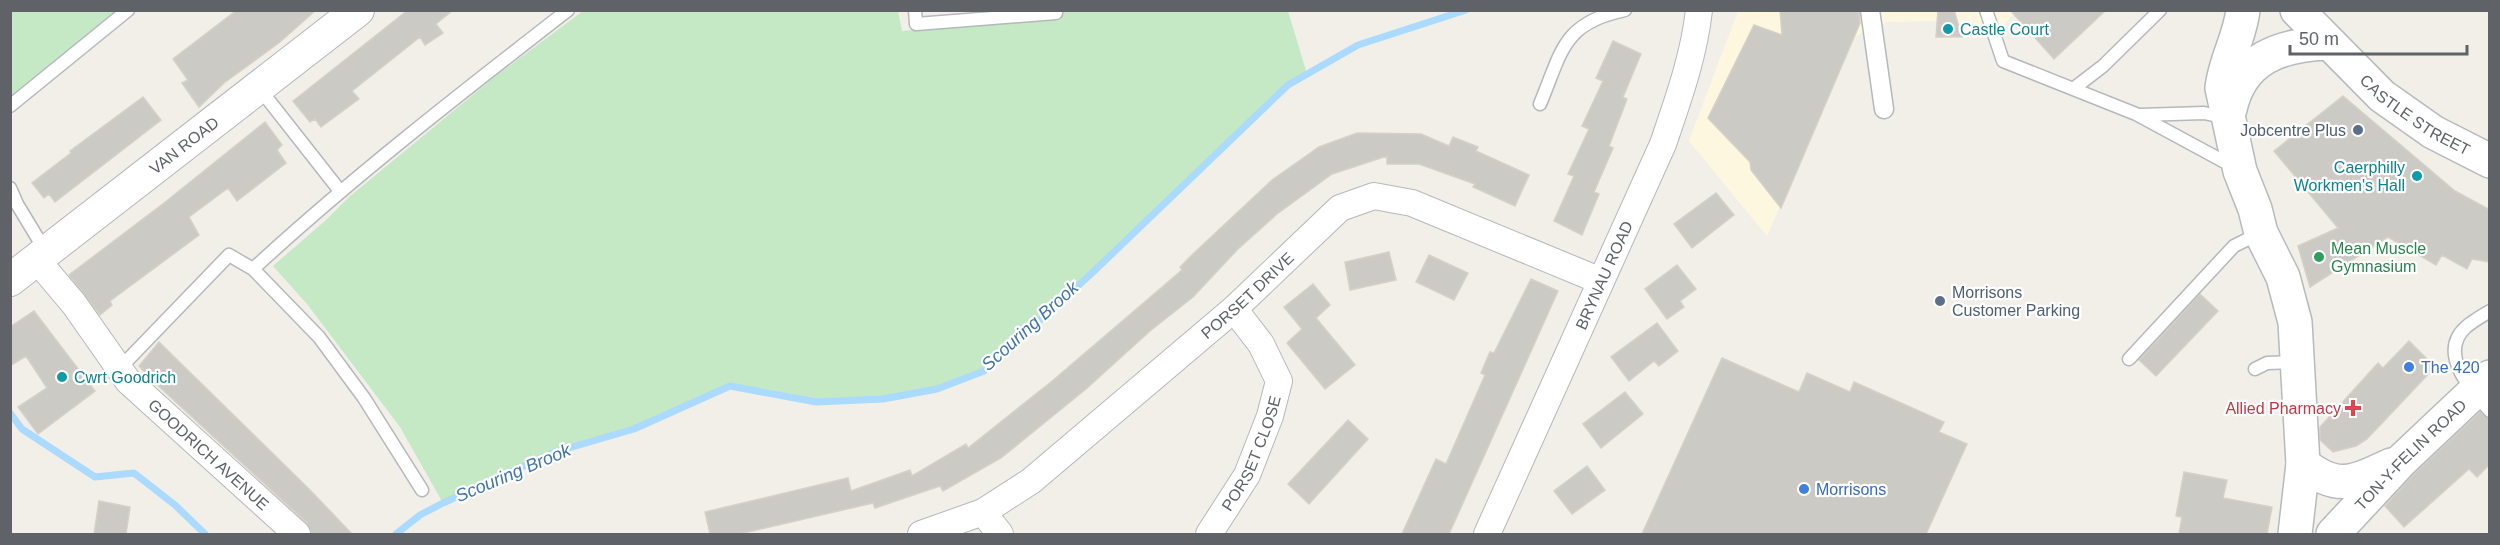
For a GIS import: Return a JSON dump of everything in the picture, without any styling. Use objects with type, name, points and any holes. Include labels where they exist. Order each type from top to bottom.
[{"type":"main road","points":[[2243,10],[2242,21],[2223,74],[2222,88],[2240,171],[2255,209],[2261,233],[2283,277],[2291,299],[2295,322],[2302,464],[2295,534]]},
{"type":"main road","name":"CASTLE STREET","points":[[2297,10],[2327,43],[2403,113],[2433,132],[2490,161]]},
{"type":"main road","points":[[2228,118],[2234,92],[2242,77],[2253,66],[2279,50],[2327,43]]},
{"type":"main road","name":"TON-Y-FELIN ROAD","points":[[2333,534],[2401,461],[2484,393]]},
{"type":"main road","points":[[2302,464],[2318,476],[2334,482],[2345,482],[2359,479],[2401,461]]},
{"type":"street","name":"VAN ROAD","points":[[10,280],[358,10]]},
{"type":"street","name":"BRYNAU ROAD","points":[[1487,534],[1663,144],[1683,86],[1696,33],[1699,10]]},
{"type":"street","points":[[1870,10],[1884,109]]},
{"type":"street","name":"PORSET DRIVE","points":[[921,534],[983,512],[1031,481],[1234,309],[1340,208],[1374,196],[1412,202],[1601,281]]},
{"type":"street","name":"GOODRICH AVENUE","points":[[41,256],[128,381],[297,534]]},
{"type":"street","name":"PORSET CLOSE","points":[[1209,534],[1247,475],[1270,416],[1279,381],[1262,344],[1234,309]]},
{"type":"street","points":[[983,512],[1000,534]]},
{"type":"lane","points":[[10,106],[128,10]]},
{"type":"lane","points":[[254,269],[340,191],[567,10]]},
{"type":"lane","points":[[915,10],[916,24],[1056,13],[1056,10]]},
{"type":"lane","points":[[1540,104],[1564,48],[1576,30],[1607,15],[1624,10]]},
{"type":"lane","points":[[1986,10],[2003,61],[2136,114],[2240,171]]},
{"type":"lane","points":[[2073,89],[2103,66],[2160,10]]},
{"type":"lane","points":[[259,87],[340,191]]},
{"type":"lane","points":[[2136,114],[2156,116],[2204,113],[2228,118]]},
{"type":"lane","points":[[10,188],[41,256]]},
{"type":"lane","points":[[2129,359],[2234,246],[2261,233]]},
{"type":"lane","points":[[119,369],[229,255],[254,269],[319,337],[364,398],[422,490]]},
{"type":"lane","points":[[2484,393],[2456,365],[2457,339],[2466,327],[2490,312]]},
{"type":"lane","points":[[2255,369],[2267,363],[2297,362]]},
{"type":"shaded area","points":[[1738,11],[2016,11],[1993,38],[1936,37],[1937,21],[1888,22],[1855,36],[1767,236],[1689,141]]},
{"type":"green space","points":[[11,11],[118,11],[11,97]]},
{"type":"green space","points":[[583,11],[898,11],[902,31],[1061,17],[1062,11],[1288,11],[1307,74],[1288,85],[1091,274],[984,371],[937,389],[883,399],[816,402],[730,386],[634,429],[554,452],[443,503],[400,427],[307,304],[273,266],[349,197],[497,75]]},
{"type":"building","points":[[237,10],[316,10],[280,42],[224,83],[199,107],[182,83],[188,80],[173,59]]},
{"type":"building","points":[[408,10],[453,10],[436,24],[443,33],[425,45],[420,37],[352,91],[359,99],[321,127],[315,119],[310,122],[293,101]]},
{"type":"building","points":[[1780,10],[1859,10],[1860,23],[1781,208],[1751,170],[1750,162],[1708,118],[1754,25],[1782,35]]},
{"type":"building","points":[[1938,10],[1954,10],[1962,37],[1936,37]]},
{"type":"building","points":[[2010,10],[2106,10],[2054,59]]},
{"type":"building","points":[[1613,41],[1641,54],[1623,97],[1627,99],[1609,146],[1613,148],[1594,192],[1599,194],[1582,235],[1554,221],[1574,176],[1568,174],[1589,129],[1582,126],[1603,81],[1596,78]]},
{"type":"building","points":[[2343,96],[2455,191],[2490,210],[2490,262],[2472,259],[2467,269],[2442,255],[2436,265],[2388,237],[2310,287],[2298,246],[2338,228],[2274,151]]},
{"type":"building","points":[[143,97],[161,120],[55,202],[49,194],[44,198],[32,183],[71,153],[70,151]]},
{"type":"building","points":[[265,122],[282,145],[277,150],[286,163],[237,201],[228,188],[189,217],[199,235],[110,301],[112,305],[100,315],[69,275]]},
{"type":"building","points":[[1357,133],[1421,134],[1449,146],[1453,137],[1478,147],[1476,151],[1529,175],[1515,206],[1473,187],[1475,184],[1419,164],[1387,164],[1387,156],[1332,174],[1277,214],[1238,249],[1193,297],[1001,458],[943,491],[940,486],[875,508],[873,503],[739,534],[710,534],[705,512],[848,478],[851,491],[910,470],[912,476],[966,444],[968,448],[1051,382],[1182,270],[1180,267],[1194,253],[1272,180],[1319,147]]},
{"type":"building","points":[[1716,193],[1734,215],[1692,248],[1674,224]]},
{"type":"building","points":[[1389,252],[1396,280],[1350,290],[1345,262]]},
{"type":"building","points":[[1429,255],[1468,273],[1454,300],[1416,282]]},
{"type":"building","points":[[1677,265],[1696,289],[1680,301],[1684,307],[1667,319],[1645,289]]},
{"type":"building","points":[[1531,279],[1558,291],[1449,534],[1402,534],[1436,459],[1446,464],[1485,375],[1481,373],[1490,352],[1494,353]]},
{"type":"building","points":[[1313,284],[1330,305],[1316,318],[1355,365],[1325,389],[1287,343],[1302,329],[1284,307]]},
{"type":"building","points":[[2200,294],[2218,311],[2156,376],[2139,360]]},
{"type":"building","name":"Cwrt Goodrich","points":[[34,311],[95,391],[38,434],[18,407],[47,388],[26,356],[10,366],[10,327]]},
{"type":"building","points":[[1657,323],[1678,351],[1659,366],[1654,361],[1629,381],[1611,357]]},
{"type":"building","points":[[2409,341],[2435,367],[2367,439],[2356,446],[2333,452],[2320,440],[2320,427],[2378,363],[2383,368]]},
{"type":"building","points":[[159,342],[352,534],[312,534],[307,523],[153,381],[139,366]]},
{"type":"building","name":"Morrisons","points":[[1722,358],[1799,392],[1807,373],[1850,392],[1854,382],[1944,422],[1939,432],[1967,444],[1926,534],[1642,534]]},
{"type":"building","points":[[1625,392],[1643,414],[1601,448],[1583,424]]},
{"type":"building","points":[[2480,412],[2490,419],[2490,464],[2477,477],[2469,469],[2404,527],[2385,506],[2414,474]]},
{"type":"building","points":[[1348,420],[1368,439],[1309,504],[1288,484]]},
{"type":"building","points":[[1587,466],[1605,490],[1572,514],[1554,491]]},
{"type":"building","points":[[2184,472],[2227,480],[2223,498],[2272,507],[2267,534],[2179,534],[2182,517],[2176,516]]},
{"type":"building","points":[[99,501],[130,507],[126,534],[94,534]]},
{"type":"waterway","name":"Scouring Brook","points":[[396,534],[420,515],[443,503],[555,452],[634,429],[730,386],[816,402],[883,399],[937,389],[984,371],[1091,274],[1288,85],[1358,45],[1466,10]]},
{"type":"waterway","points":[[10,413],[22,429],[95,477],[134,473],[175,505],[205,534]]},
{"type":"place","name":"Castle Court","points":[[1948,29]]},
{"type":"place","name":"Jobcentre Plus","points":[[2358,130]]},
{"type":"place","name":"Caerphilly Workmen's Hall","points":[[2417,176]]},
{"type":"place","name":"Mean Muscle Gymnasium","points":[[2319,257]]},
{"type":"place","name":"Morrisons Customer Parking","points":[[1940,301]]},
{"type":"place","name":"The 420","points":[[2409,367]]},
{"type":"place","name":"Cwrt Goodrich","points":[[62,377]]},
{"type":"place","name":"Allied Pharmacy","points":[[2353,408]]},
{"type":"place","name":"Morrisons","points":[[1804,489]]}]
